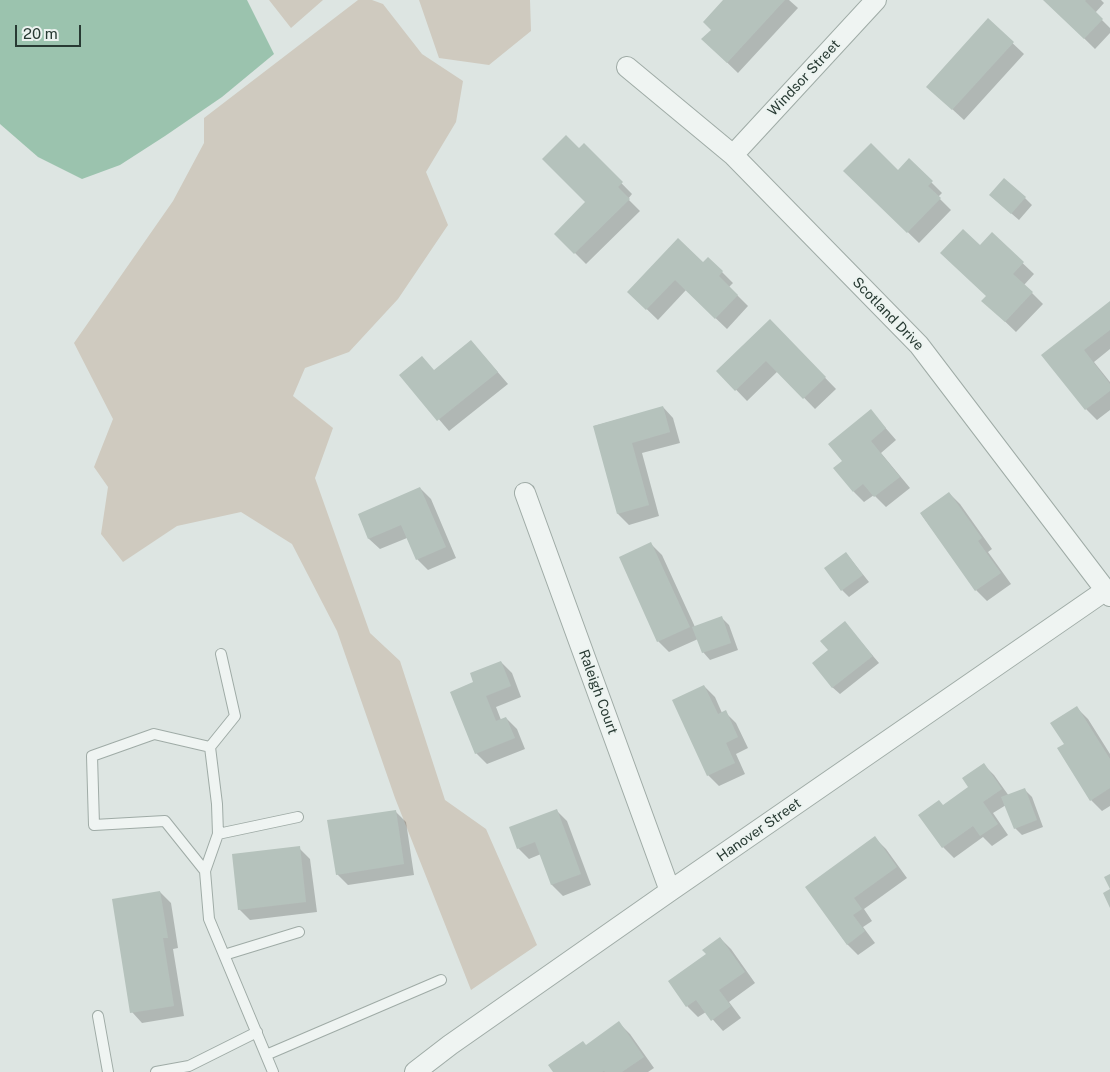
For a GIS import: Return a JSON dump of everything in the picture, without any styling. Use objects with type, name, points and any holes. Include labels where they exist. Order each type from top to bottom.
[{"type":"street","name":"Windsor Street","points":[[733,155],[876,0]]},
{"type":"street","name":"Scotland Drive","points":[[627,68],[733,155],[919,345],[1108,593]]},
{"type":"street","name":"Raleigh Court","points":[[525,493],[670,891]]},
{"type":"street","name":"Hanover Street","points":[[415,1072],[450,1045],[670,891],[1108,593]]},
{"type":"lane","points":[[221,654],[236,716],[210,747],[217,804],[218,834],[205,871],[209,919],[273,1072]]},
{"type":"lane","points":[[205,871],[165,821],[94,825],[92,756],[154,734],[210,747]]},
{"type":"lane","points":[[218,834],[298,817]]},
{"type":"lane","points":[[224,954],[299,932]]},
{"type":"lane","points":[[266,1055],[441,980]]},
{"type":"lane","points":[[98,1016],[108,1072]]},
{"type":"lane","points":[[156,1072],[189,1066],[257,1032]]},
{"type":"shaded area","points":[[0,0],[247,0],[274,54],[222,97],[165,136],[120,165],[82,179],[38,157],[0,124]]},
{"type":"shaded area","points":[[269,0],[323,0],[291,28]]},
{"type":"shaded area","points":[[358,0],[372,0],[383,4],[422,54],[463,81],[456,122],[426,172],[448,225],[398,299],[349,352],[305,368],[293,396],[333,428],[315,478],[370,633],[400,661],[445,800],[486,829],[537,945],[471,990],[395,798],[337,631],[292,544],[241,512],[177,526],[123,562],[101,534],[108,487],[94,467],[113,419],[74,343],[173,201],[204,143],[204,118]]},
{"type":"shaded area","points":[[419,0],[530,0],[531,31],[489,65],[439,58]]},
{"type":"building","points":[[723,0],[785,0],[727,63],[701,39],[711,30],[703,22]]},
{"type":"building","points":[[1043,0],[1086,0],[1103,19],[1084,39]]},
{"type":"building","points":[[988,18],[1014,42],[952,110],[926,87]]},
{"type":"building","points":[[566,135],[579,148],[584,143],[623,182],[618,187],[630,199],[574,254],[554,234],[585,202],[542,159]]},
{"type":"building","points":[[871,143],[898,170],[909,158],[933,181],[928,186],[941,198],[907,233],[843,171]]},
{"type":"building","points":[[1004,178],[1026,197],[1011,214],[989,195]]},
{"type":"building","points":[[963,229],[980,245],[992,232],[1024,262],[1013,274],[1033,292],[1005,322],[981,301],[986,296],[940,253]]},
{"type":"building","points":[[678,238],[703,262],[708,257],[723,271],[719,276],[738,295],[715,319],[675,280],[646,310],[627,292]]},
{"type":"building","points":[[1110,301],[1110,330],[1084,350],[1110,384],[1110,391],[1085,410],[1041,355]]},
{"type":"building","points":[[770,319],[826,377],[803,399],[766,361],[735,391],[716,371]]},
{"type":"building","points":[[471,340],[498,372],[437,421],[399,375],[422,356],[434,370]]},
{"type":"building","points":[[663,406],[670,432],[632,443],[649,505],[617,514],[593,426]]},
{"type":"building","points":[[871,409],[886,428],[871,441],[900,477],[874,497],[863,484],[853,492],[833,468],[842,461],[828,444]]},
{"type":"building","points":[[420,487],[446,547],[416,560],[401,525],[368,539],[358,514]]},
{"type":"building","points":[[949,492],[982,538],[978,541],[1001,573],[975,591],[920,513]]},
{"type":"building","points":[[651,542],[690,627],[657,642],[619,557]]},
{"type":"building","points":[[846,552],[863,575],[841,591],[824,568]]},
{"type":"building","points":[[722,616],[731,643],[702,653],[692,627]]},
{"type":"building","points":[[845,621],[873,656],[832,688],[812,663],[828,650],[820,641]]},
{"type":"building","points":[[501,661],[511,686],[486,696],[496,721],[506,717],[515,738],[475,754],[450,692],[473,682],[470,673]]},
{"type":"building","points":[[704,685],[718,714],[726,710],[738,737],[726,743],[735,763],[707,776],[672,700]]},
{"type":"building","points":[[1077,706],[1110,759],[1110,788],[1090,801],[1057,748],[1064,744],[1050,723]]},
{"type":"building","points":[[984,763],[1002,789],[983,802],[998,824],[980,836],[973,826],[942,848],[918,815],[939,800],[943,805],[968,787],[962,778]]},
{"type":"building","points":[[1025,788],[1037,820],[1014,829],[1001,797]]},
{"type":"building","points":[[557,809],[581,874],[551,885],[535,842],[517,849],[509,827]]},
{"type":"building","points":[[396,810],[404,864],[336,875],[327,820]]},
{"type":"building","points":[[875,836],[897,867],[854,898],[862,909],[853,915],[865,931],[847,945],[805,887]]},
{"type":"building","points":[[300,846],[306,902],[238,910],[232,854]]},
{"type":"building","points":[[1110,874],[1110,889],[1104,877]]},
{"type":"building","points":[[1110,889],[1110,908],[1103,893]]},
{"type":"building","points":[[160,891],[168,938],[163,938],[174,1006],[130,1013],[112,899]]},
{"type":"building","points":[[720,937],[745,972],[719,990],[731,1006],[711,1021],[696,1000],[686,1007],[668,981],[706,954],[702,950]]},
{"type":"building","points":[[619,1021],[644,1057],[622,1072],[553,1072],[548,1065],[583,1041],[586,1045]]}]
